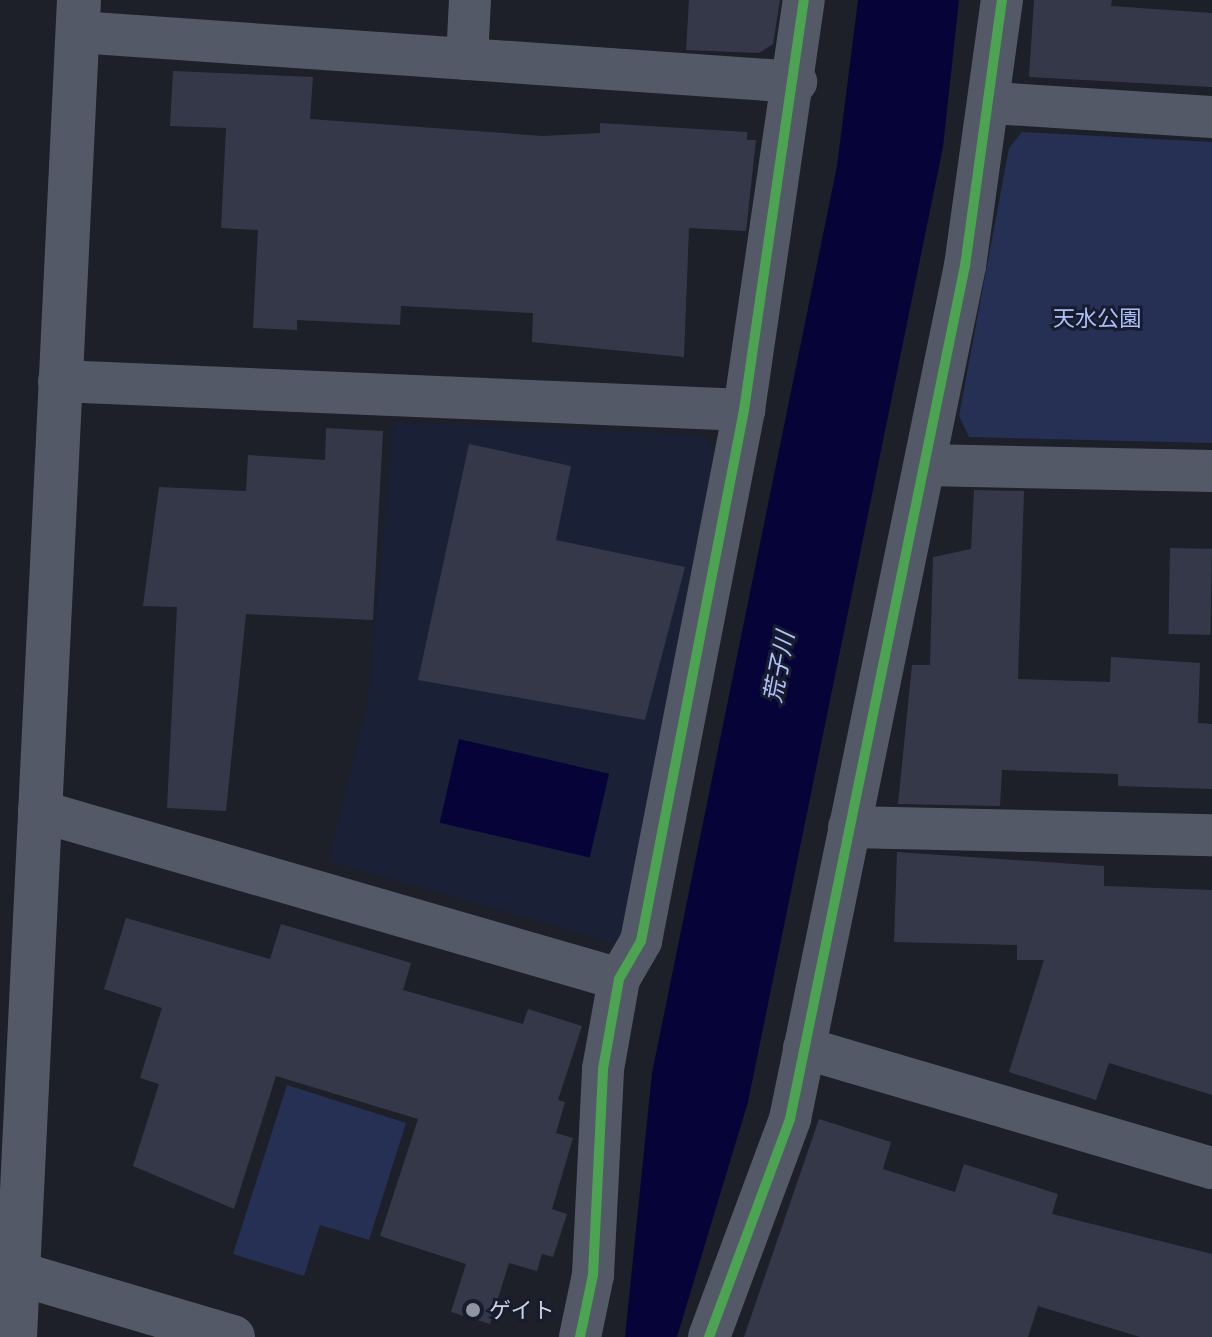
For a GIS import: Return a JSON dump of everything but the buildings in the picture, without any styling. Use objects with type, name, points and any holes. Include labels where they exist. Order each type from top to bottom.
[{"type":"street","points":[[467,59],[470,0]]},
{"type":"street","points":[[580,1337],[593,1275],[603,1069],[619,979],[641,941],[744,410],[796,82],[804,0]]},
{"type":"street","points":[[709,1337],[790,1119],[926,465],[993,103],[1002,0]]},
{"type":"street","points":[[15,1337],[9,1271],[39,811],[79,16],[467,59],[796,82]]},
{"type":"street","points":[[993,103],[1212,117]]},
{"type":"street","points":[[59,381],[744,410]]},
{"type":"street","points":[[926,465],[1212,471]]},
{"type":"street","points":[[39,811],[619,979]]},
{"type":"street","points":[[849,827],[1212,835]]},
{"type":"street","points":[[804,1048],[1212,1168]]},
{"type":"street","points":[[9,1271],[233,1337]]},
{"type":"shaded area","points":[[394,422],[703,435],[721,457],[628,935],[610,942],[329,861],[368,702]]},
{"type":"green space","name":"天水公園","points":[[1022,132],[1212,142],[1212,443],[969,437],[959,416],[1009,148]]},
{"type":"green space","points":[[287,1085],[406,1123],[369,1240],[320,1225],[304,1276],[233,1254]]},
{"type":"water","name":"荒子川","points":[[858,0],[959,0],[943,147],[748,1102],[677,1337],[625,1337],[652,1073],[837,166]]},
{"type":"water","points":[[459,739],[609,774],[590,857],[440,823]]},
{"type":"cycle path","points":[[580,1337],[593,1275],[603,1069],[619,979],[641,941],[744,410],[804,0]]},
{"type":"cycle path","points":[[709,1337],[790,1119],[965,266],[1002,0]]},
{"type":"place","name":"ゲイト","points":[[473,1310]]}]
